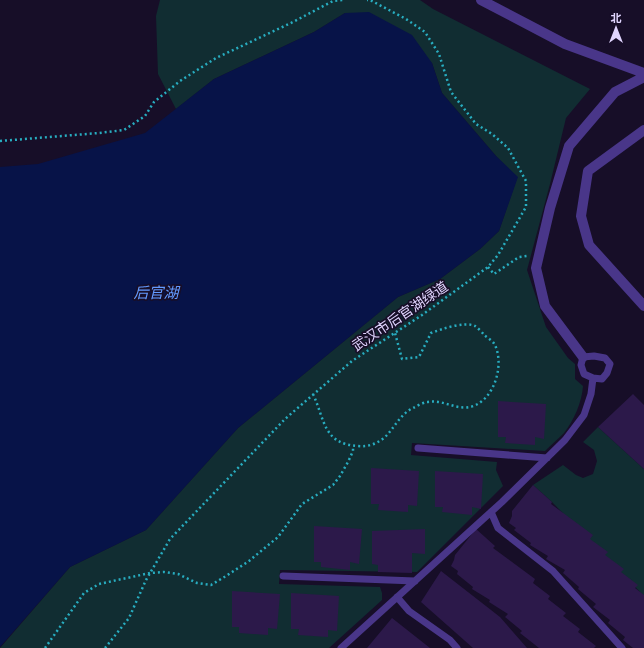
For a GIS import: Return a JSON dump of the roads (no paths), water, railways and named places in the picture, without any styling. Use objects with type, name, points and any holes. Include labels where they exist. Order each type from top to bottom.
[{"type":"street","points":[[481,0],[565,44],[644,73]]},
{"type":"street","points":[[583,357],[545,306],[536,268],[550,208],[569,146],[615,92],[644,78]]},
{"type":"street","points":[[644,130],[588,171],[581,216],[589,245],[644,306]]},
{"type":"lane","points":[[594,356],[605,358],[610,364],[607,373],[602,379],[593,378],[584,374],[581,365],[583,357],[594,356]]},
{"type":"lane","points":[[341,648],[491,512],[565,440],[584,415],[591,394],[593,378]]},
{"type":"lane","points":[[418,448],[547,458]]},
{"type":"lane","points":[[491,512],[498,528],[553,571],[622,648]]},
{"type":"lane","points":[[283,576],[416,581]]},
{"type":"lane","points":[[397,597],[409,611],[450,640],[457,648]]},
{"type":"water","name":"后官湖","points":[[369,12],[412,35],[432,63],[442,93],[496,156],[518,177],[499,231],[480,249],[440,279],[398,297],[238,428],[146,530],[70,567],[0,647],[0,167],[38,164],[145,133],[214,79],[314,32],[345,13]]}]
